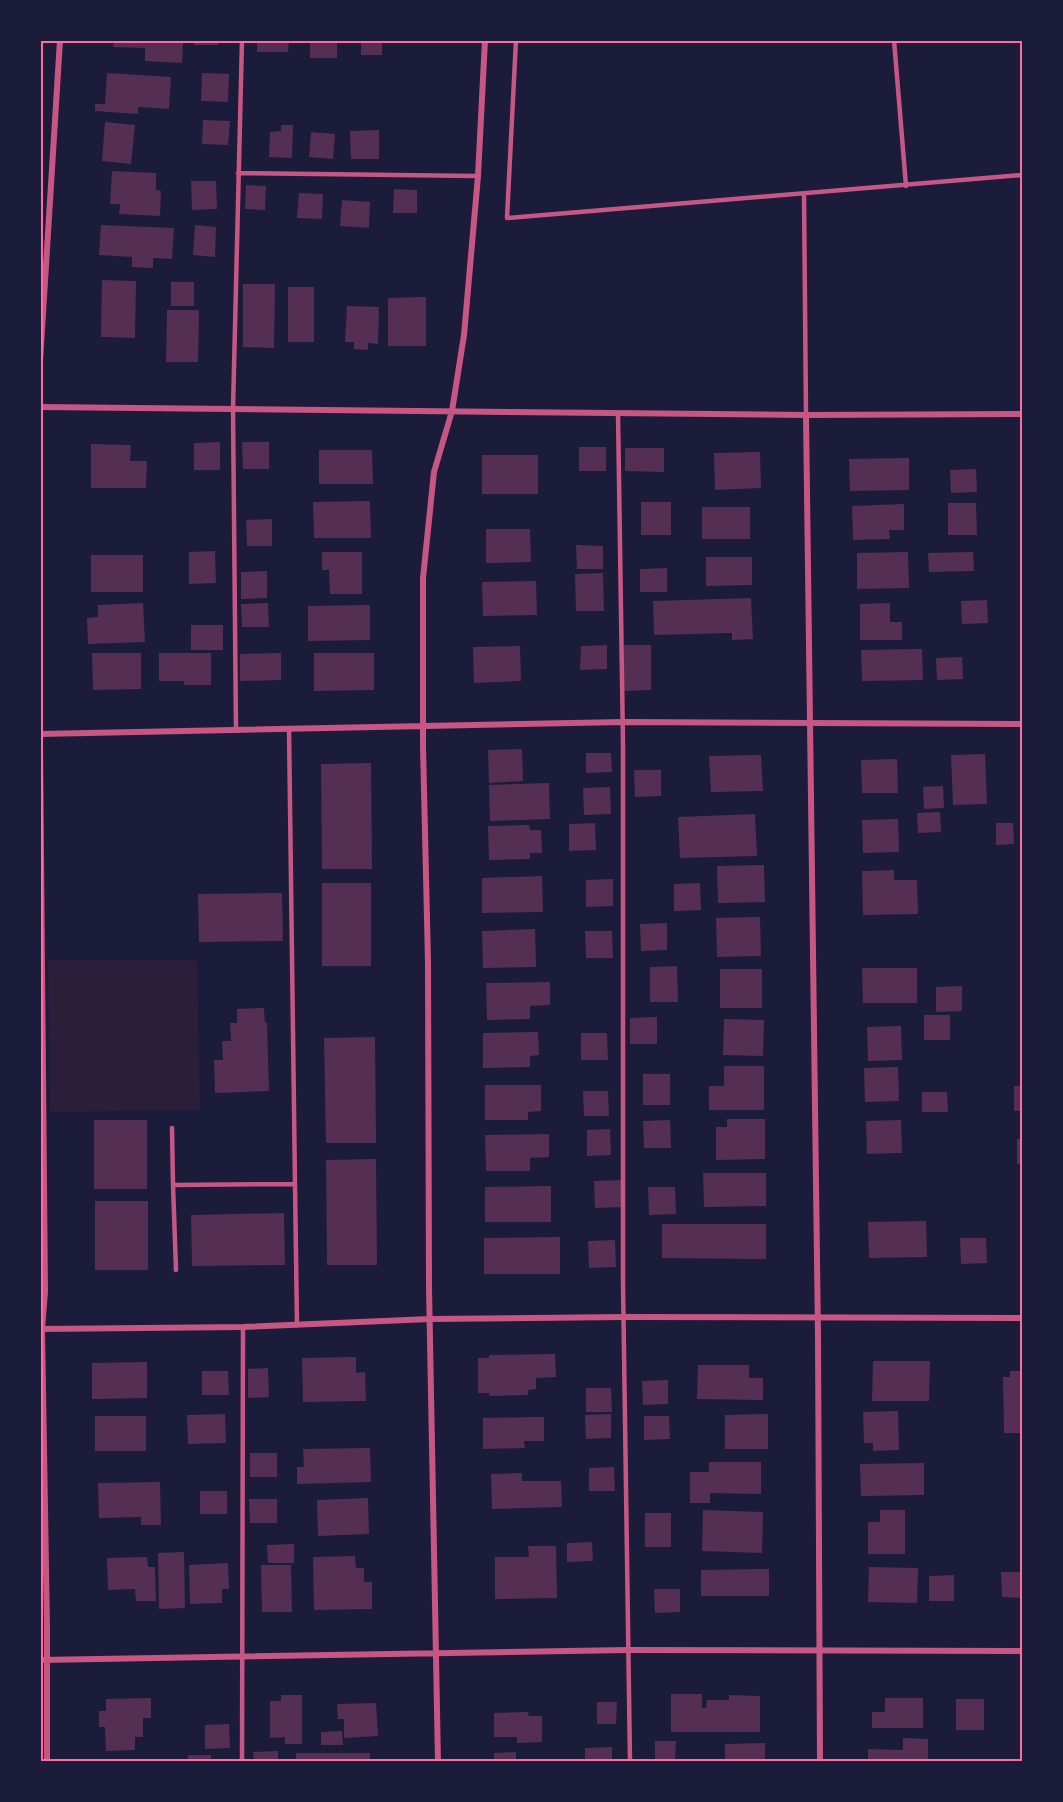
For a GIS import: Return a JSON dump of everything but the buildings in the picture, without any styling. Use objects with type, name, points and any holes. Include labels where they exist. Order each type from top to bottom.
[{"type":"street","points":[[40,362],[60,40]]},
{"type":"street","points":[[438,1761],[430,1320],[423,578],[434,472],[452,411],[465,335],[478,176],[485,40]]},
{"type":"street","points":[[40,407],[806,416],[1023,414]]},
{"type":"street","points":[[806,416],[820,1761]]},
{"type":"street","points":[[40,734],[623,722],[1023,724]]},
{"type":"street","points":[[40,741],[45,1292],[41,1329],[43,1660],[47,1761]]},
{"type":"street","points":[[41,1329],[243,1327],[430,1320],[624,1317],[1023,1318]]},
{"type":"street","points":[[43,1660],[627,1650],[1023,1651]]},
{"type":"lane","points":[[236,731],[233,409],[242,40]]},
{"type":"lane","points":[[516,40],[507,218],[1023,175]]},
{"type":"lane","points":[[894,40],[906,186]]},
{"type":"lane","points":[[238,173],[478,176]]},
{"type":"lane","points":[[804,194],[806,416]]},
{"type":"lane","points":[[618,413],[623,722],[624,1317],[630,1761]]},
{"type":"lane","points":[[289,729],[297,1325]]},
{"type":"lane","points":[[172,1128],[176,1270]]},
{"type":"lane","points":[[173,1185],[295,1184]]},
{"type":"lane","points":[[242,1761],[243,1327]]},
{"type":"shaded area","points":[[48,960],[197,960],[200,1110],[50,1112]]}]
